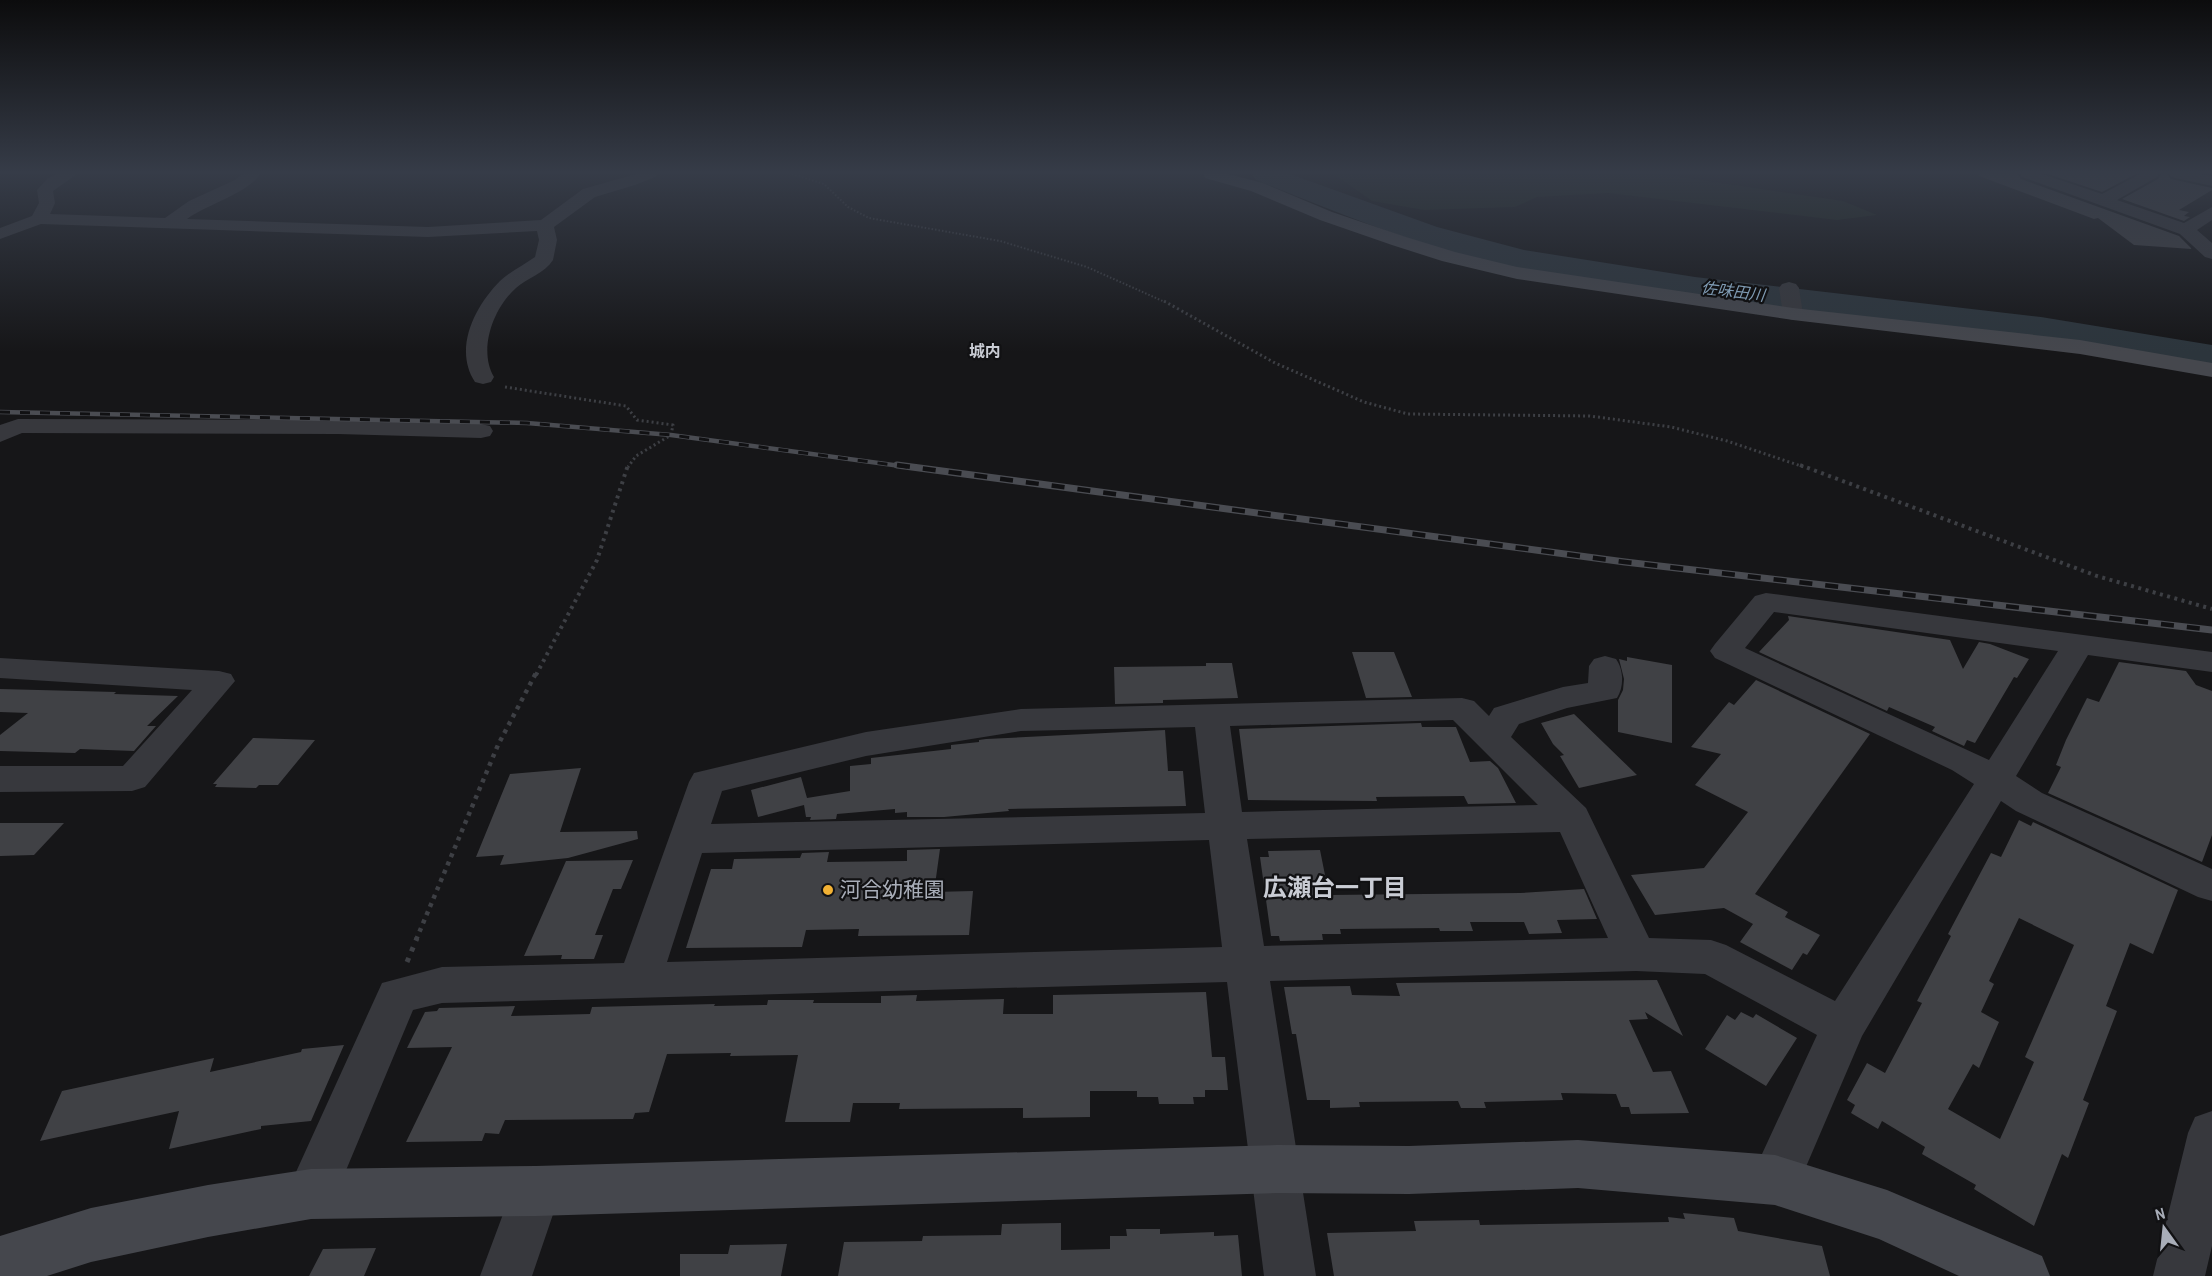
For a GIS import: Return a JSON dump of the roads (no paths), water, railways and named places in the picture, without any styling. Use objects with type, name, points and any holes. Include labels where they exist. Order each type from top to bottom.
[{"type":"street","points":[[483,377],[477,367],[475,349],[488,309],[508,284],[544,260],[548,240],[547,234]]},
{"type":"street","points":[[1378,234],[1480,265],[1545,277],[1793,312],[2038,341],[2212,370]]},
{"type":"street","points":[[2190,234],[2212,254]]},
{"type":"street","points":[[1789,288],[1793,312]]},
{"type":"street","points":[[0,435],[18,426],[327,427],[482,431]]},
{"type":"street","points":[[2212,662],[1766,602],[1726,651],[1965,761],[2029,802],[2212,886]]},
{"type":"street","points":[[1776,1180],[1843,1027],[2078,645]]},
{"type":"street","points":[[1493,738],[1506,716],[1563,698],[1605,691],[1605,666]]},
{"type":"street","points":[[0,668],[219,681],[132,778],[0,779]]},
{"type":"street","points":[[640,979],[707,782],[855,747],[1022,720],[1211,715],[1462,709],[1573,818],[1636,954]]},
{"type":"street","points":[[1211,715],[1224,827],[1277,1169],[1290,1276]]},
{"type":"street","points":[[689,839],[1573,818]]},
{"type":"street","points":[[312,1194],[397,996],[442,985],[1636,954],[1711,957],[1843,1027]]},
{"type":"street","points":[[2179,1276],[2212,1133]]},
{"type":"street","points":[[0,1264],[91,1235],[208,1211],[312,1194],[536,1191],[1277,1169],[1409,1170],[1578,1164],[1776,1180],[1887,1216],[2022,1276]]},
{"type":"street","points":[[506,1276],[536,1191]]},
{"type":"waterway","name":"佐味田川","points":[[1426,234],[1492,253],[1609,275],[2041,328],[2212,356]]},
{"type":"railway","points":[[0,412],[527,423],[671,435],[908,467]]},
{"type":"railway","points":[[897,465],[1625,562],[2212,630]]},
{"type":"place","name":"河合幼稚園","points":[[828,890]]},
{"type":"district","name":"城内","points":[[985,351]]},
{"type":"district","name":"広瀬台一丁目","points":[[1335,888]]}]
